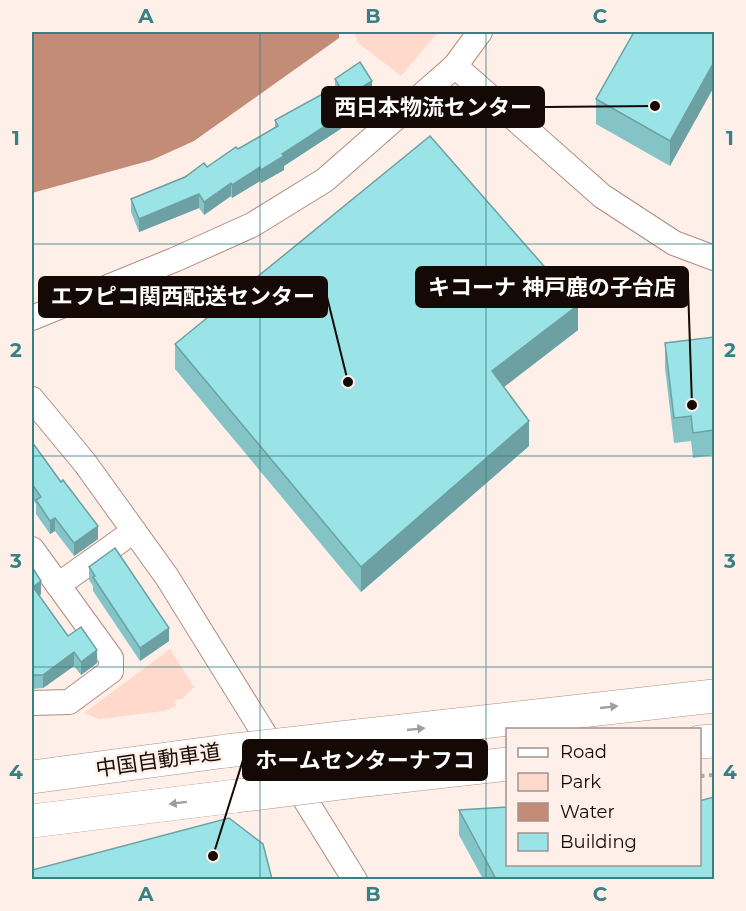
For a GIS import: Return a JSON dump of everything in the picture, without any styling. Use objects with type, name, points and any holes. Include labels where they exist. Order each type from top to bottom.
[{"type":"highway","name":"中国自動車道","points":[[32,777],[226,751],[714,696]]},
{"type":"highway","name":"中国自動車道","points":[[32,820],[506,764]]},
{"type":"street","points":[[32,318],[174,260],[252,225],[325,180],[455,66],[480,32]]},
{"type":"street","points":[[455,66],[602,196],[674,243],[714,258]]},
{"type":"street","points":[[32,399],[85,464],[167,577],[355,879]]},
{"type":"street","points":[[58,585],[134,531]]},
{"type":"street","points":[[32,549],[111,658],[111,671],[69,702],[32,703]]},
{"type":"green space","points":[[355,32],[438,32],[401,76],[357,42]]},
{"type":"green space","points":[[170,649],[194,687],[182,699],[174,700],[176,706],[164,711],[99,719],[84,713]]},
{"type":"water","points":[[32,32],[339,32],[339,38],[194,141],[152,160],[32,193]]},
{"type":"building","points":[[634,32],[714,32],[714,62],[670,141],[596,99]]},
{"type":"building","points":[[360,62],[372,81],[346,97],[335,79]]},
{"type":"building","points":[[328,91],[342,115],[282,154],[284,156],[261,170],[260,167],[232,185],[231,183],[204,202],[199,194],[139,219],[131,199],[185,177],[204,163],[207,167],[236,147],[238,149],[278,126],[275,120]]},
{"type":"building","points":[[430,136],[578,305],[492,371],[529,421],[361,567],[175,344]]},
{"type":"building","points":[[714,337],[714,430],[693,433],[691,416],[674,418],[665,343]]},
{"type":"building","points":[[32,442],[61,482],[63,480],[98,526],[74,543],[55,518],[50,521],[36,500],[41,497],[32,484]]},
{"type":"building","points":[[115,548],[169,628],[140,648],[93,577],[95,576],[89,567]]},
{"type":"building","points":[[32,567],[41,581],[33,587],[68,636],[81,627],[97,650],[81,662],[74,652],[43,675],[32,675]]},
{"type":"building","points":[[714,797],[714,879],[496,879],[459,810],[506,807],[506,866],[701,866],[701,800]]},
{"type":"building","points":[[229,818],[263,844],[272,879],[32,879],[32,870]]},
{"type":"place","name":"西日本物流センター","points":[[655,106]]},
{"type":"place","name":"エフピコ関西配送センター","points":[[348,382]]},
{"type":"place","name":"キコーナ 神戸鹿の子台店","points":[[692,405]]},
{"type":"place","name":"ホームセンターナフコ","points":[[213,856]]}]
